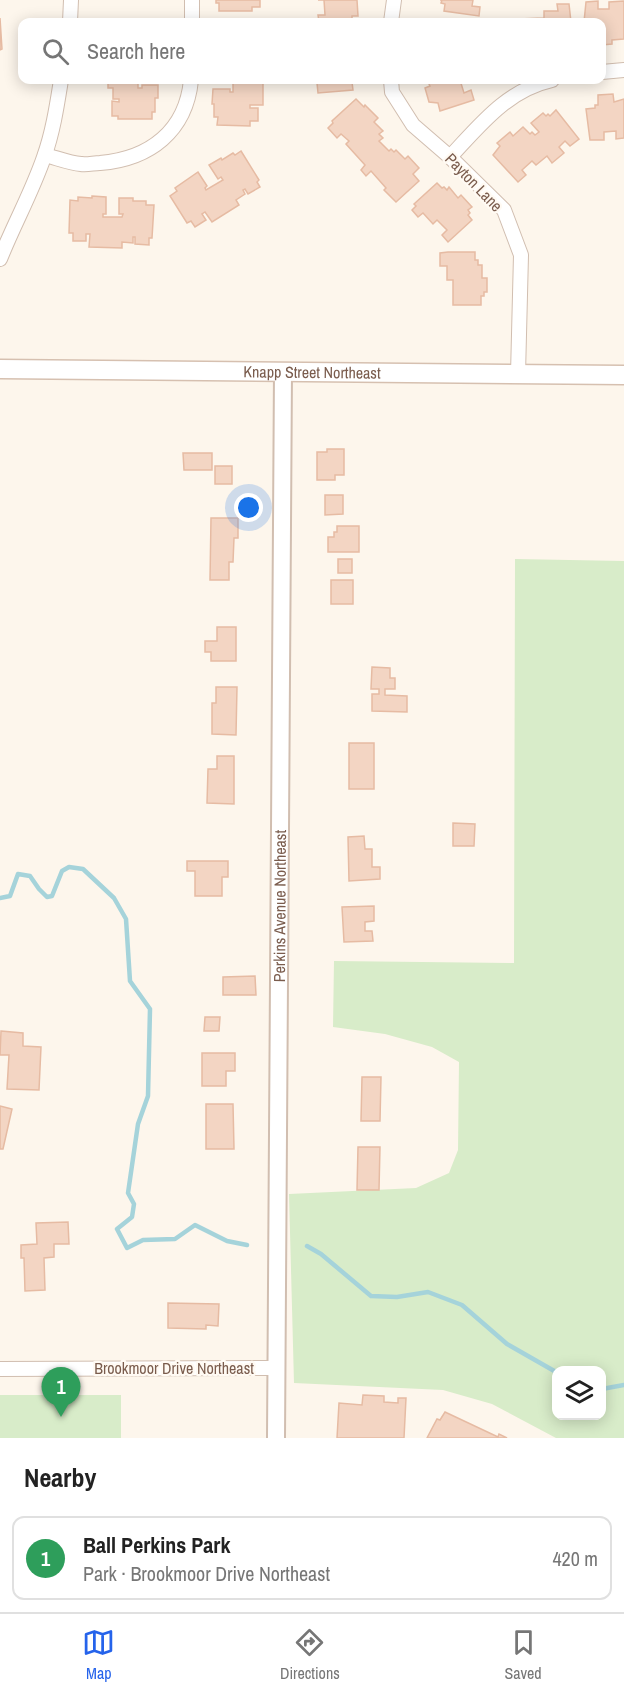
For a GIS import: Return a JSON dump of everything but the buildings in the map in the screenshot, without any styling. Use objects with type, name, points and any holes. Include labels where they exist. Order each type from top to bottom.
[{"type":"main road","name":"Knapp Street Northeast","points":[[0,369],[624,375]]},
{"type":"street","points":[[70,18],[71,0]]},
{"type":"street","points":[[192,0],[192,18]]},
{"type":"street","points":[[392,18],[394,0]]},
{"type":"street","points":[[606,72],[624,70]]},
{"type":"street","points":[[0,259],[27,202],[45,155],[60,84]]},
{"type":"street","points":[[45,155],[82,164],[117,162],[145,152],[166,138],[179,119],[190,84]]},
{"type":"street","name":"Payton Lane","points":[[391,84],[392,92],[413,125],[450,157],[504,210],[521,255],[519,374]]},
{"type":"street","points":[[450,157],[495,109],[535,84]]},
{"type":"street","name":"Perkins Avenue Northeast","points":[[276,1438],[283,372]]},
{"type":"street","name":"Brookmoor Drive Northeast","points":[[0,1369],[276,1368]]},
{"type":"green space","points":[[515,559],[624,561],[624,1438],[556,1438],[492,1404],[443,1390],[294,1383],[289,1194],[416,1188],[449,1173],[458,1150],[459,1062],[432,1047],[385,1034],[333,1027],[334,961],[514,963]]},
{"type":"green space","points":[[0,1395],[121,1395],[121,1438],[0,1438]]},
{"type":"waterway","points":[[0,898],[10,896],[18,874],[30,876],[47,897],[52,896],[62,871],[69,867],[83,869],[114,898],[126,919],[130,981],[150,1009],[148,1096],[138,1124],[128,1193],[134,1204],[132,1217],[117,1229],[127,1248],[143,1240],[175,1239],[195,1225],[227,1241],[247,1245]]},
{"type":"waterway","points":[[307,1246],[321,1254],[371,1296],[397,1297],[428,1292],[462,1305],[507,1344],[552,1370]]},
{"type":"waterway","points":[[606,1388],[624,1385]]},
{"type":"place","name":"Ball Perkins Park","points":[[61,1417]]}]
